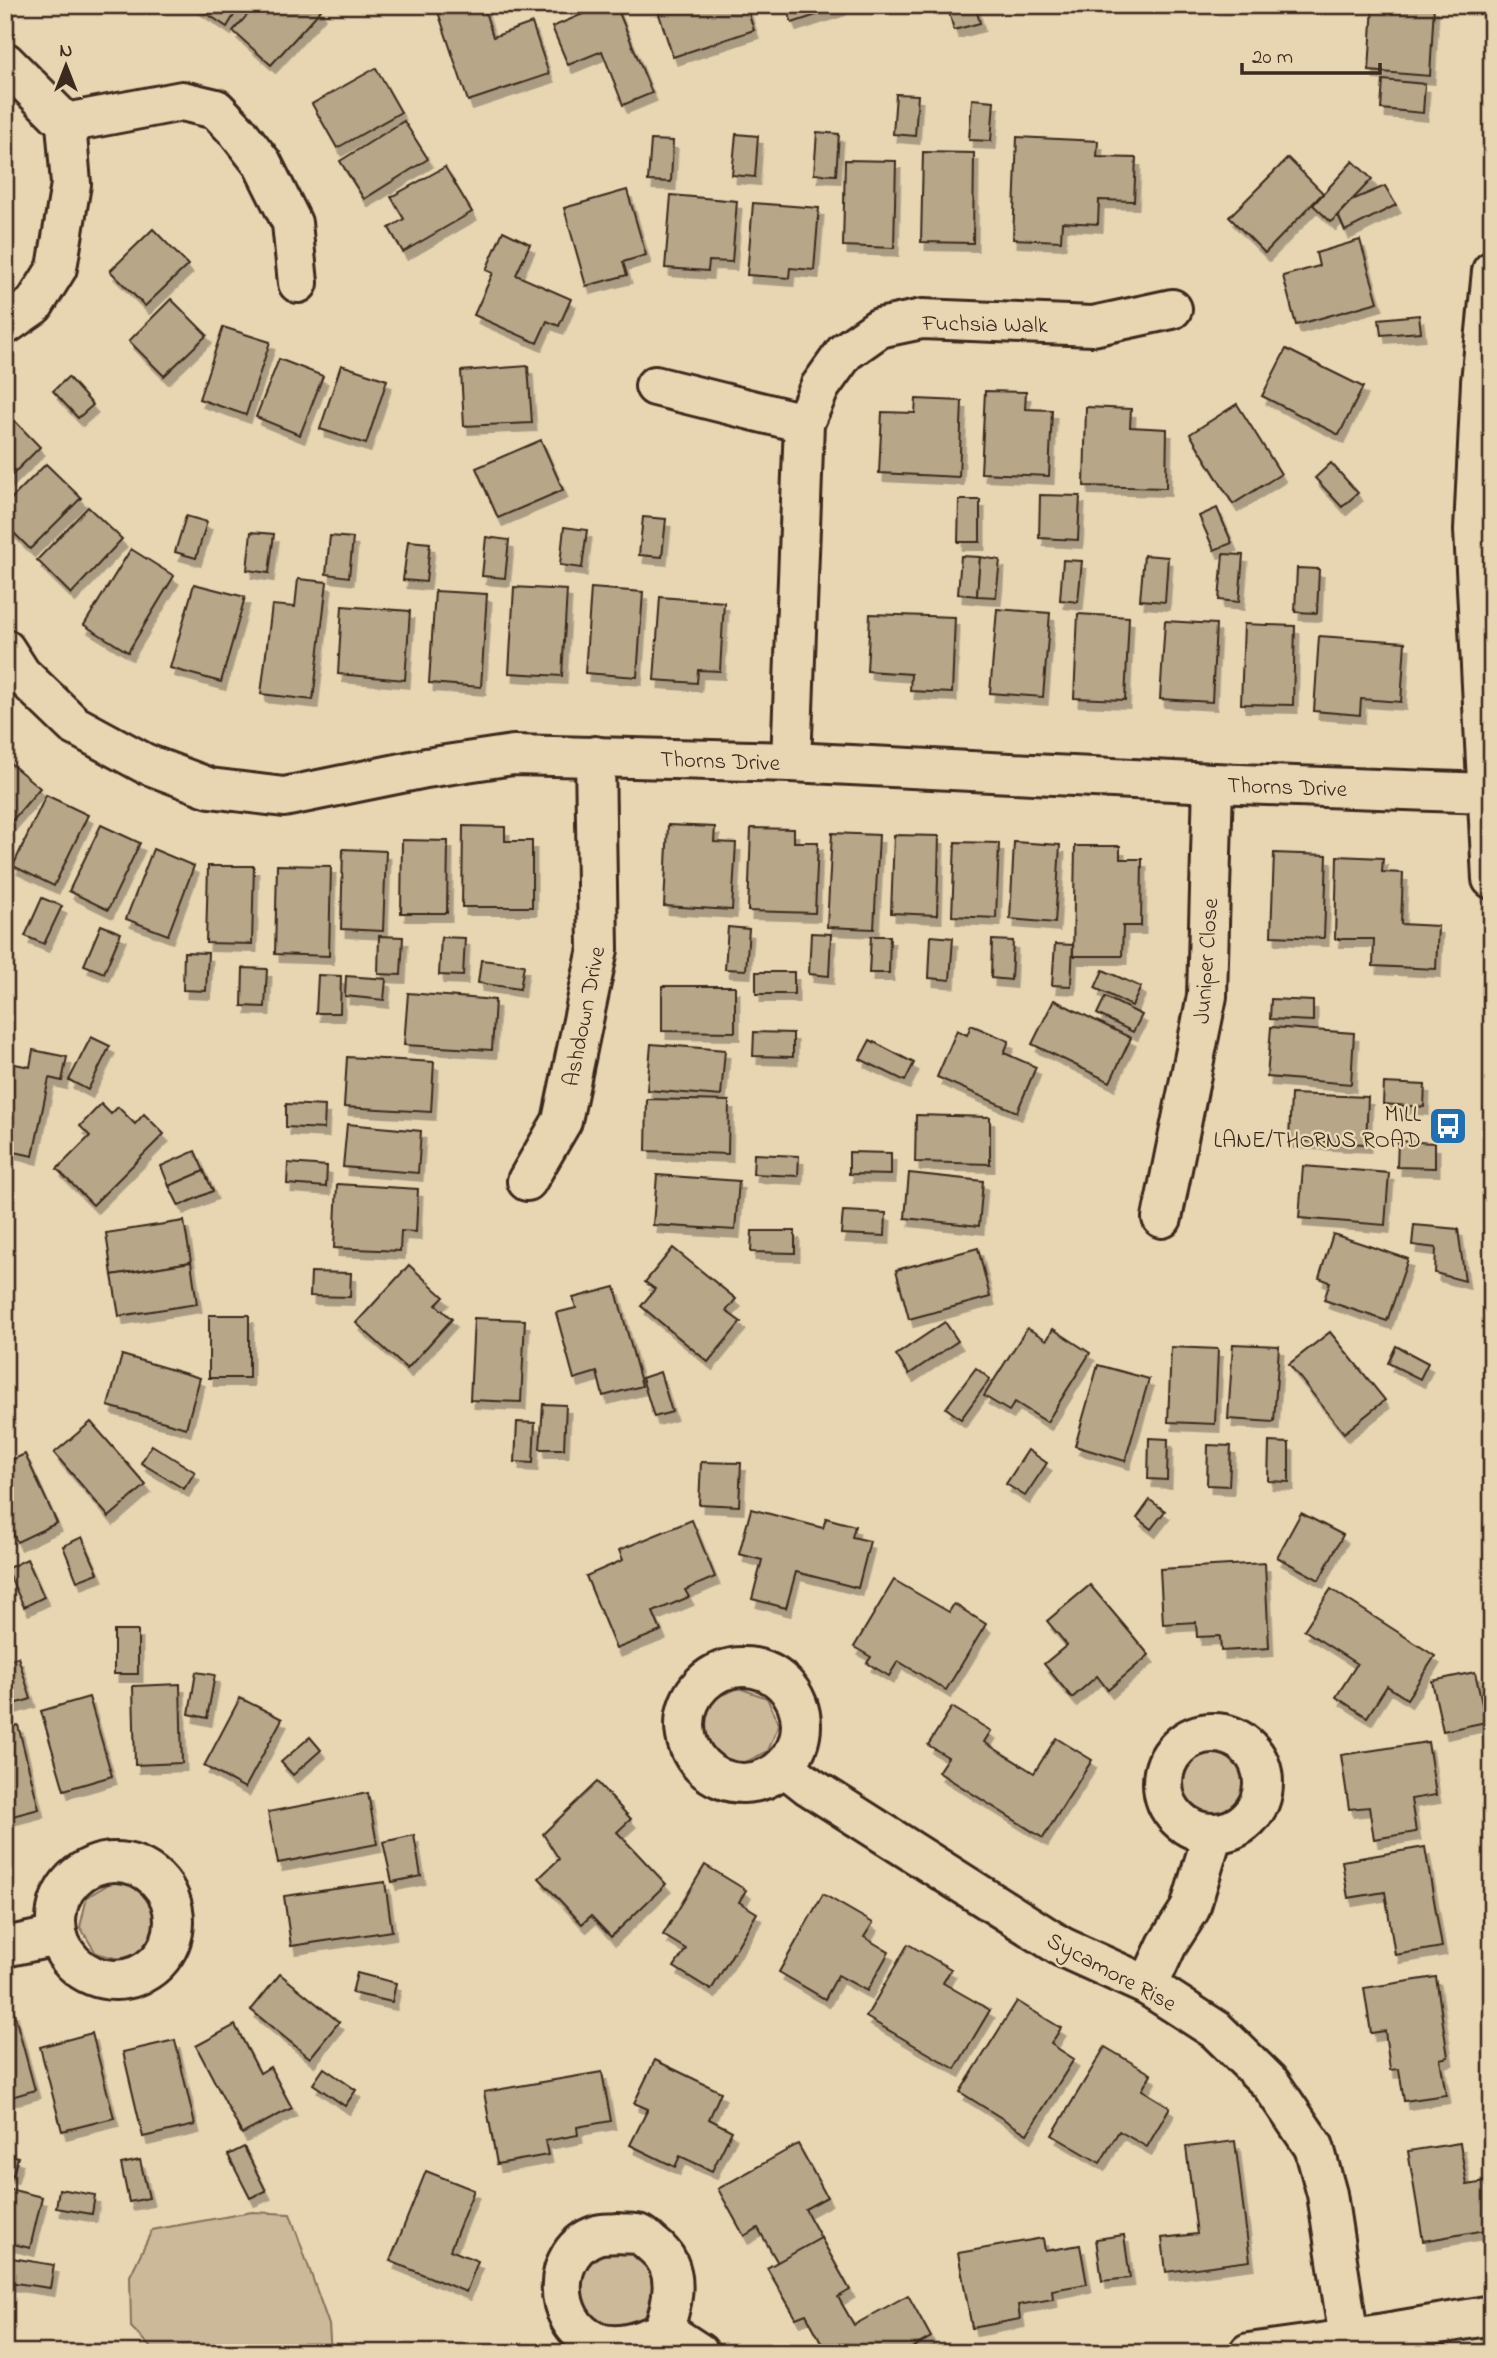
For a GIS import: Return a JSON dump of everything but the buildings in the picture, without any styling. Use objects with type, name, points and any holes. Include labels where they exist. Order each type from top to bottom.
[{"type":"street","points":[[5,62],[66,123],[71,184],[57,268],[34,305],[5,325]]},
{"type":"street","points":[[66,123],[182,101],[216,109],[262,163],[292,223],[298,283]]},
{"type":"street","points":[[1492,271],[1474,530],[1492,879]]},
{"type":"street","name":"Fuchsia Walk","points":[[792,761],[804,423],[820,387],[845,352],[879,328],[922,318],[1093,326],[1172,309]]},
{"type":"street","points":[[655,386],[804,423]]},
{"type":"street","name":"Thorns Drive","points":[[5,649],[21,674],[74,724],[144,763],[209,788],[284,797],[426,768],[513,755],[792,761],[1213,783],[1487,793]]},
{"type":"street","name":"Ashdown Drive","points":[[527,1181],[562,1121],[598,949],[595,756]]},
{"type":"street","name":"Juniper Close","points":[[1162,1218],[1208,996],[1213,783]]},
{"type":"street","name":"Sycamore Rise","points":[[785,1767],[809,1786],[1062,1947],[1148,1986],[1216,2030],[1271,2084],[1314,2147],[1327,2194],[1349,2339]]},
{"type":"street","points":[[1148,1986],[1167,1945],[1191,1909],[1213,1833]]},
{"type":"street","points":[[5,1947],[57,1936]]},
{"type":"street","points":[[1250,2353],[1492,2315]]},
{"type":"street","points":[[662,2333],[674,2336],[699,2353]]},
{"type":"shaded area","points":[[739,1688],[767,1698],[779,1724],[768,1751],[742,1764],[714,1754],[702,1727],[712,1699]]},
{"type":"shaded area","points":[[1214,1744],[1229,1747],[1246,1761],[1253,1783],[1250,1798],[1236,1815],[1214,1822],[1199,1819],[1182,1805],[1175,1783],[1178,1768],[1192,1751]]},
{"type":"shaded area","points":[[114,1881],[144,1888],[160,1915],[153,1945],[126,1961],[96,1953],[80,1927],[87,1897]]},
{"type":"shaded area","points":[[252,2212],[290,2214],[329,2325],[331,2353],[156,2353],[131,2327],[130,2276],[152,2230]]},
{"type":"shaded area","points":[[617,2247],[646,2258],[659,2286],[648,2315],[620,2328],[591,2317],[578,2288],[589,2260]]},
{"type":"place","name":"MILL LANE/THORNS ROAD","points":[[1448,1126]]}]
